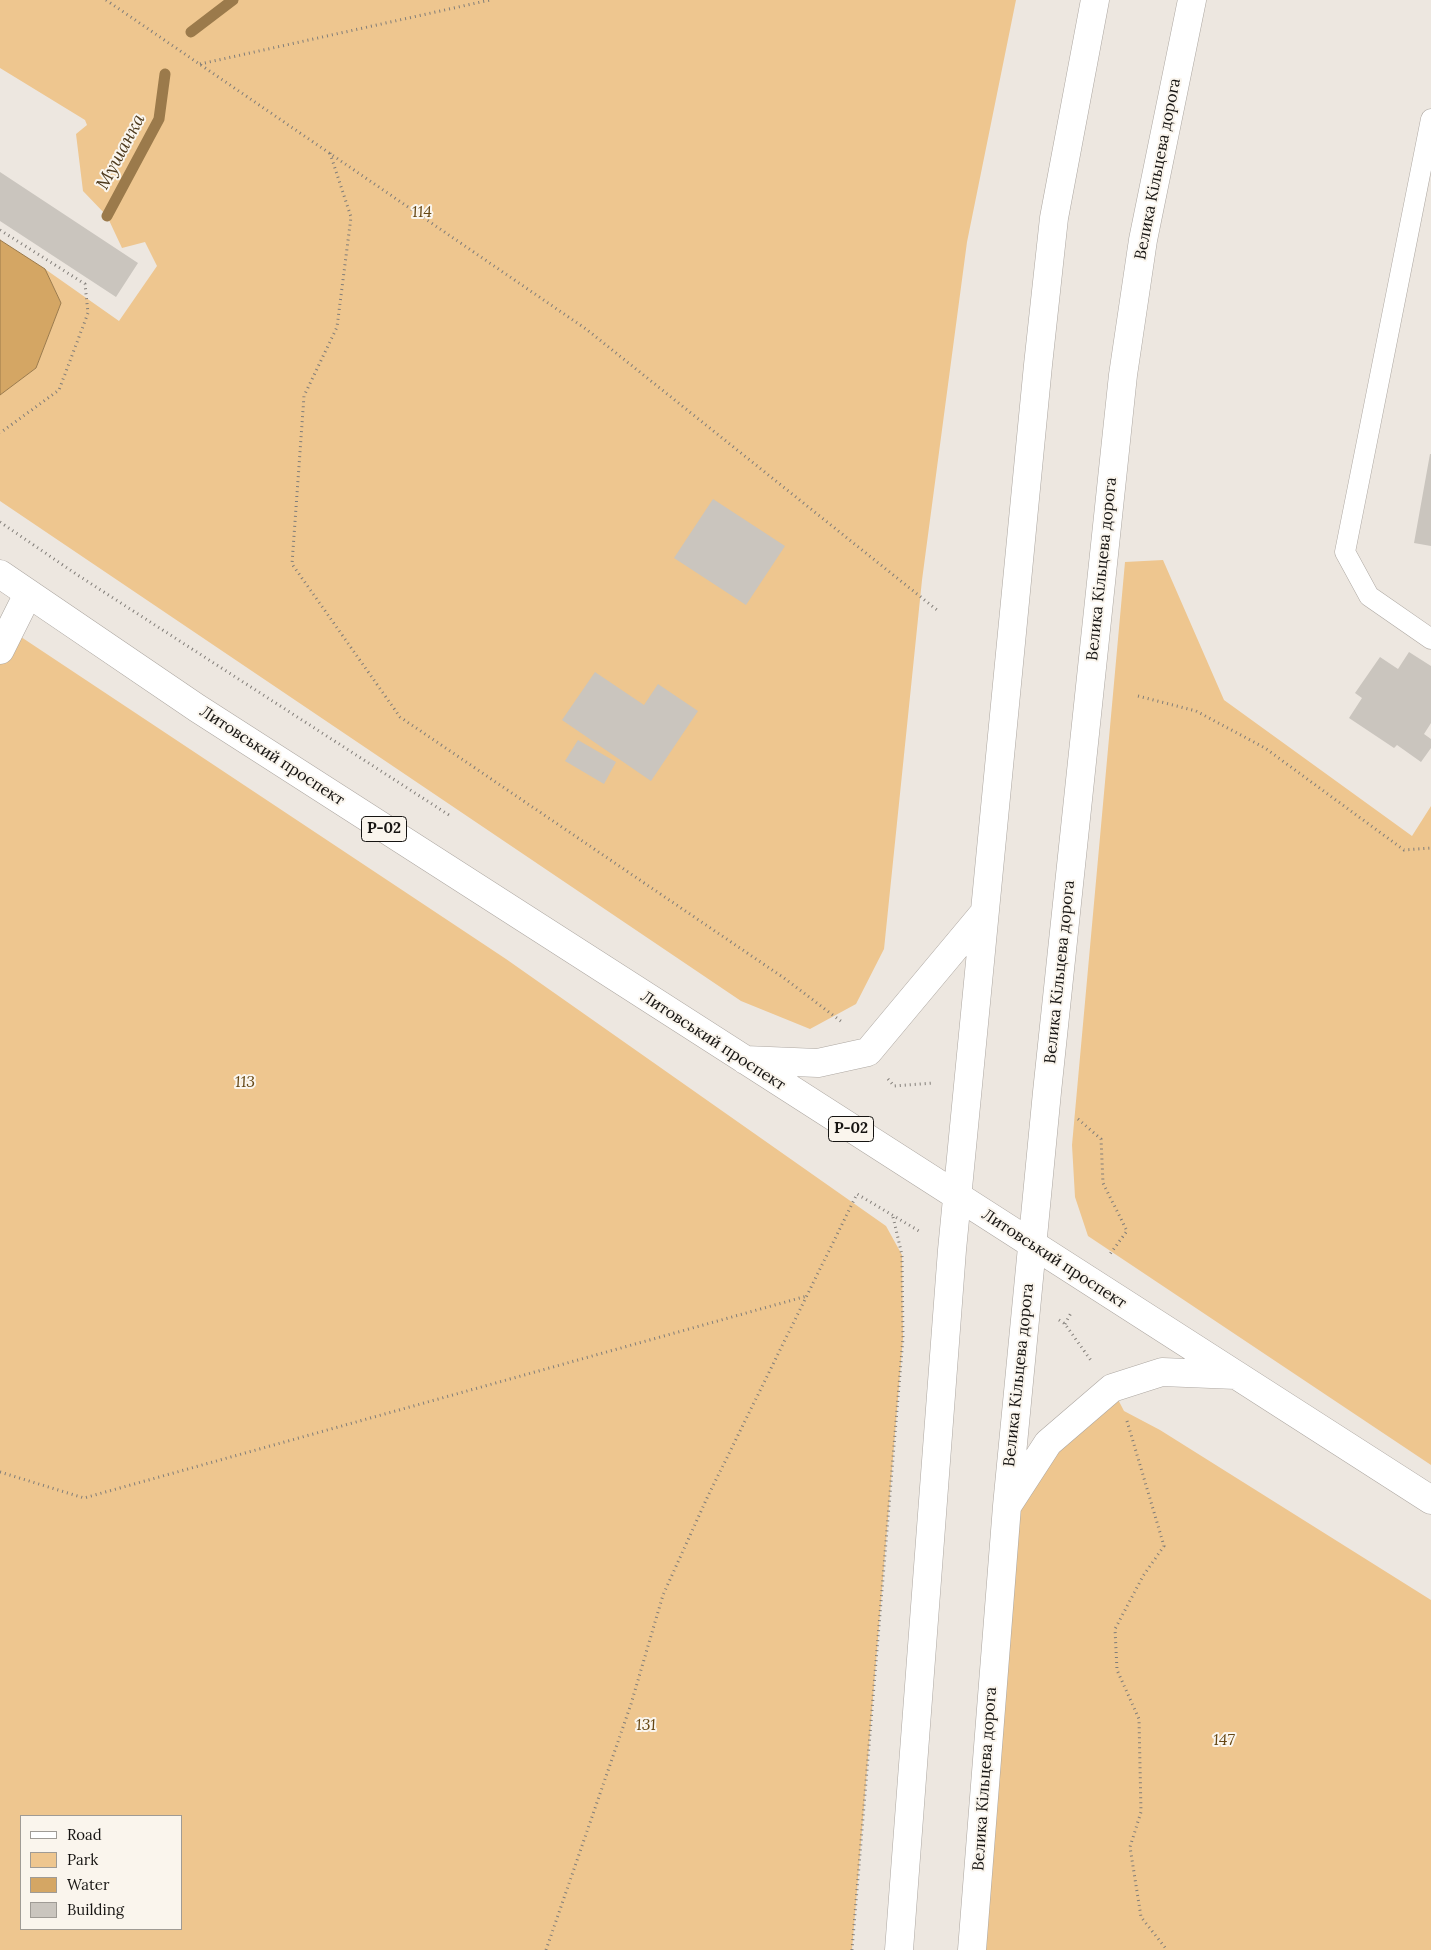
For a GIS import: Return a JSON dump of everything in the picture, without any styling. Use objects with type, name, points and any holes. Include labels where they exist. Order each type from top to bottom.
[{"type":"main road","points":[[899,1950],[958,1198],[984,913],[1054,218],[1094,0]]},
{"type":"main road","name":"Велика Кільцева дорога","points":[[972,1950],[1007,1506],[1032,1245],[1123,375],[1143,240],[1192,0]]},
{"type":"main road","name":"Литовський проспект","points":[[0,574],[206,714],[1431,1500]]},
{"type":"main road","points":[[0,650],[28,594]]},
{"type":"main road","points":[[744,1060],[818,1063],[868,1052],[984,913]]},
{"type":"main road","points":[[1007,1506],[1048,1443],[1112,1388],[1162,1372],[1236,1376]]},
{"type":"lane","points":[[1431,119],[1345,552],[1369,596],[1431,640]]},
{"type":"path","points":[[106,0],[586,329],[937,610]]},
{"type":"path","points":[[200,64],[490,0]]},
{"type":"path","points":[[330,153],[351,217],[337,327],[304,396],[292,564],[400,716],[784,978],[843,1023]]},
{"type":"path","points":[[0,230],[85,284],[88,313],[58,390],[0,433]]},
{"type":"path","points":[[0,522],[76,574],[450,815]]},
{"type":"path","points":[[1138,696],[1196,711],[1265,748],[1404,850],[1431,848]]},
{"type":"path","points":[[1101,1139],[1103,1183],[1127,1231]]},
{"type":"path","points":[[546,1950],[631,1704],[663,1595],[707,1498],[857,1194]]},
{"type":"path","points":[[852,1950],[903,1338],[902,1255],[893,1217]]},
{"type":"path","points":[[0,1472],[84,1498],[807,1296]]},
{"type":"path","points":[[1126,1420],[1164,1546],[1143,1576],[1115,1629],[1118,1670],[1139,1719],[1141,1812],[1130,1847],[1141,1916],[1167,1950]]},
{"type":"green space","name":"114","points":[[0,0],[1016,0],[967,242],[922,580],[884,949],[856,1004],[810,1029],[741,1001],[0,501],[0,395],[36,368],[61,303],[45,269],[119,321],[157,266],[145,242],[122,248],[107,216],[83,191],[76,134],[87,125],[85,120],[0,68]]},
{"type":"green space","points":[[1163,560],[1224,700],[1412,836],[1431,806],[1431,1465],[1088,1236],[1075,1197],[1072,1145],[1125,562]]},
{"type":"green space","points":[[0,623],[506,959],[886,1226],[902,1255],[903,1338],[852,1950],[0,1950]]},
{"type":"green space","name":"147","points":[[1112,1388],[1124,1411],[1160,1430],[1431,1600],[1431,1950],[972,1950],[1007,1506]]},
{"type":"water","points":[[0,240],[45,269],[61,303],[36,368],[0,395]]},
{"type":"building","points":[[0,172],[138,263],[116,297],[0,221]]},
{"type":"building","points":[[1431,454],[1431,546],[1414,543]]},
{"type":"building","points":[[713,499],[785,546],[746,605],[674,558]]},
{"type":"building","points":[[1409,652],[1431,666],[1431,723],[1424,734],[1431,739],[1431,748],[1421,762],[1397,745],[1394,748],[1349,718],[1362,698],[1355,693],[1380,657],[1398,669]]},
{"type":"building","points":[[595,672],[644,705],[658,684],[698,711],[651,781],[562,720]]},
{"type":"building","points":[[578,740],[616,762],[604,784],[565,761]]},
{"type":"waterway","name":"Мушанка","points":[[191,32],[233,0]]},
{"type":"waterway","name":"Мушанка","points":[[107,216],[159,119],[165,74]]},
{"type":"park label","name":"113","points":[[245,1082]]},
{"type":"park label","name":"131","points":[[646,1725]]}]
